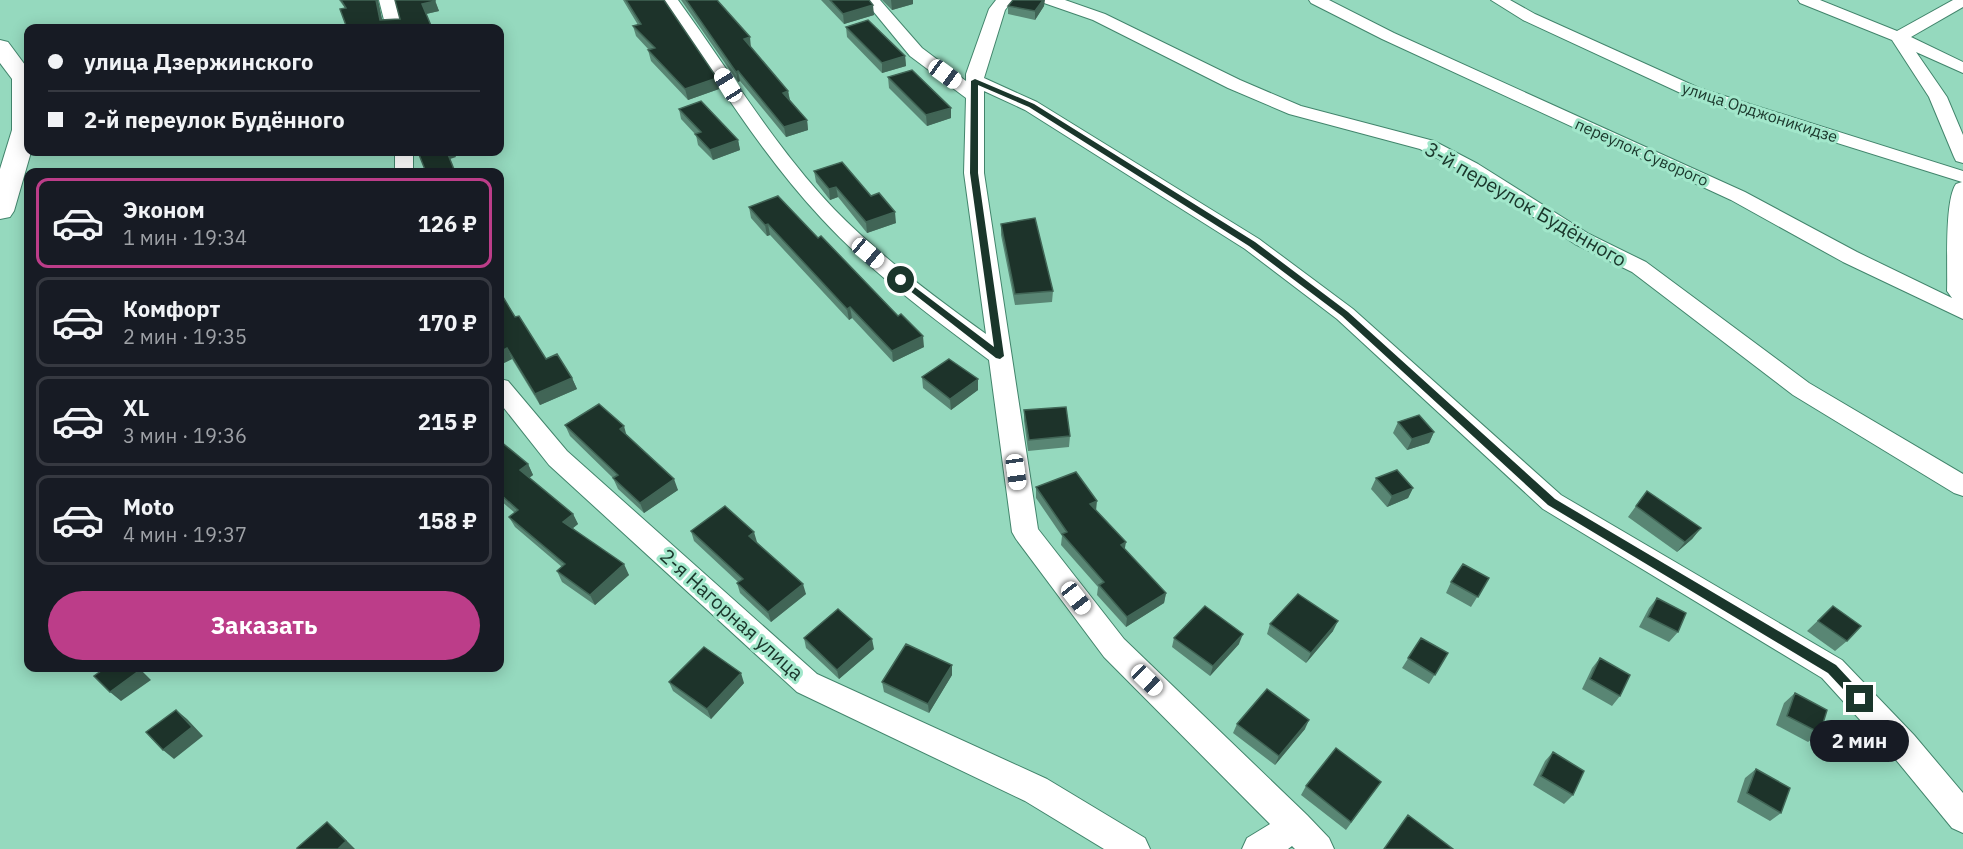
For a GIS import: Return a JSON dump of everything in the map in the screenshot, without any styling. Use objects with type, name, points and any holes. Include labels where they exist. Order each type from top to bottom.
[{"type":"main road","points":[[0,47],[24,79]]},
{"type":"main road","points":[[0,211],[24,133]]},
{"type":"street","points":[[387,0],[393,24]]},
{"type":"street","points":[[670,0],[708,52],[749,117],[807,191],[868,253],[933,308],[1000,356]]},
{"type":"street","points":[[872,0],[916,52],[975,89],[1031,106],[1252,244],[1345,314],[1552,502],[1832,669],[1902,745],[1963,818]]},
{"type":"street","points":[[1005,0],[997,9],[975,74],[974,173],[1025,532],[1114,648],[1318,849]]},
{"type":"street","name":"3-й переулок Будённого","points":[[1050,0],[1099,17],[1234,84],[1295,110],[1427,145],[1471,168],[1582,239],[1638,267],[1801,389],[1963,486]]},
{"type":"street","name":"переулок Суворого","points":[[1317,0],[1388,36],[1738,196],[1850,257],[1963,312]]},
{"type":"street","name":"улица Орджоникидзе","points":[[1499,0],[1529,17],[1693,92],[1963,177]]},
{"type":"street","points":[[1806,0],[1898,37],[1963,68]]},
{"type":"street","points":[[1898,37],[1963,1]]},
{"type":"street","points":[[1898,37],[1938,97],[1963,157]]},
{"type":"street","points":[[1963,188],[1959,215],[1958,291],[1963,296]]},
{"type":"street","name":"2-я Нагорная улица","points":[[504,392],[558,458],[807,682],[927,741],[1036,790],[1134,849]]},
{"type":"street","points":[[1258,849],[1296,826]]},
{"type":"building","points":[[341,0],[376,0],[380,20],[400,19],[395,0],[435,0],[422,4],[430,24],[346,24],[340,9],[346,8]]},
{"type":"building","points":[[626,0],[664,0],[717,78],[685,89],[648,50],[655,48],[633,26],[641,24]]},
{"type":"building","points":[[686,0],[717,0],[750,37],[744,39],[788,91],[783,93],[807,120],[784,127],[738,71],[736,72]]},
{"type":"building","points":[[830,0],[869,0],[873,5],[843,14]]},
{"type":"building","points":[[1013,0],[1043,0],[1035,11],[1008,6]]},
{"type":"building","points":[[868,20],[905,56],[882,63],[846,27]]},
{"type":"building","points":[[912,70],[951,108],[926,115],[888,77]]},
{"type":"building","points":[[701,101],[738,140],[710,150],[695,134],[701,132],[679,109]]},
{"type":"building","points":[[420,156],[449,156],[453,168],[424,168]]},
{"type":"building","points":[[842,162],[871,196],[879,193],[895,212],[866,222],[836,187],[829,189],[814,171]]},
{"type":"building","points":[[778,196],[818,238],[821,236],[898,316],[901,314],[923,336],[892,351],[850,307],[847,309],[768,224],[765,225],[749,207]]},
{"type":"building","points":[[1035,218],[1053,291],[1015,294],[1001,224]]},
{"type":"building","points":[[504,299],[515,317],[519,316],[546,359],[557,354],[572,378],[535,394],[507,348],[504,350]]},
{"type":"building","points":[[949,359],[978,379],[950,399],[922,377]]},
{"type":"building","points":[[599,404],[624,426],[620,429],[674,479],[640,503],[613,478],[618,475],[565,425]]},
{"type":"building","points":[[1066,407],[1070,436],[1029,440],[1024,410]]},
{"type":"building","points":[[1419,415],[1434,432],[1412,439],[1398,422]]},
{"type":"building","points":[[504,444],[528,464],[520,470],[573,514],[563,522],[624,564],[590,595],[557,571],[565,564],[509,517],[518,510],[504,498]]},
{"type":"building","points":[[1397,470],[1413,488],[1392,496],[1376,478]]},
{"type":"building","points":[[1076,472],[1097,501],[1090,504],[1126,542],[1121,545],[1166,593],[1127,617],[1099,585],[1104,582],[1062,534],[1067,532],[1036,487]]},
{"type":"building","points":[[1647,491],[1701,528],[1685,542],[1636,506]]},
{"type":"building","points":[[725,506],[754,532],[749,536],[803,584],[768,612],[737,583],[743,579],[691,531]]},
{"type":"building","points":[[1463,564],[1489,578],[1478,597],[1451,582]]},
{"type":"building","points":[[1298,594],[1338,621],[1311,653],[1270,624]]},
{"type":"building","points":[[1657,598],[1686,613],[1678,632],[1648,617]]},
{"type":"building","points":[[1205,606],[1243,634],[1213,666],[1174,638]]},
{"type":"building","points":[[1833,606],[1861,626],[1847,641],[1818,621]]},
{"type":"building","points":[[838,609],[872,639],[837,670],[804,638]]},
{"type":"building","points":[[1421,638],[1448,653],[1435,675],[1408,658]]},
{"type":"building","points":[[906,644],[952,665],[928,704],[882,682]]},
{"type":"building","points":[[704,647],[741,673],[707,709],[669,682]]},
{"type":"building","points":[[1600,658],[1630,675],[1620,696],[1590,679]]},
{"type":"building","points":[[100,672],[137,672],[110,692],[94,676]]},
{"type":"building","points":[[1267,689],[1309,720],[1279,756],[1237,724]]},
{"type":"building","points":[[1795,693],[1827,710],[1820,733],[1787,716]]},
{"type":"building","points":[[176,710],[192,727],[163,750],[146,732]]},
{"type":"building","points":[[1336,748],[1381,782],[1351,822],[1306,786]]},
{"type":"building","points":[[1553,752],[1584,771],[1573,795],[1541,776]]},
{"type":"building","points":[[1756,769],[1790,788],[1781,813],[1747,793]]},
{"type":"building","points":[[1408,815],[1453,849],[1384,849]]},
{"type":"building","points":[[327,822],[346,841],[338,849],[297,849],[297,848]]},
{"type":"route","points":[[901,280],[933,308],[1000,356],[974,173],[975,81],[1031,106],[1252,244],[1345,314],[1552,502],[1832,669],[1860,699]]}]
